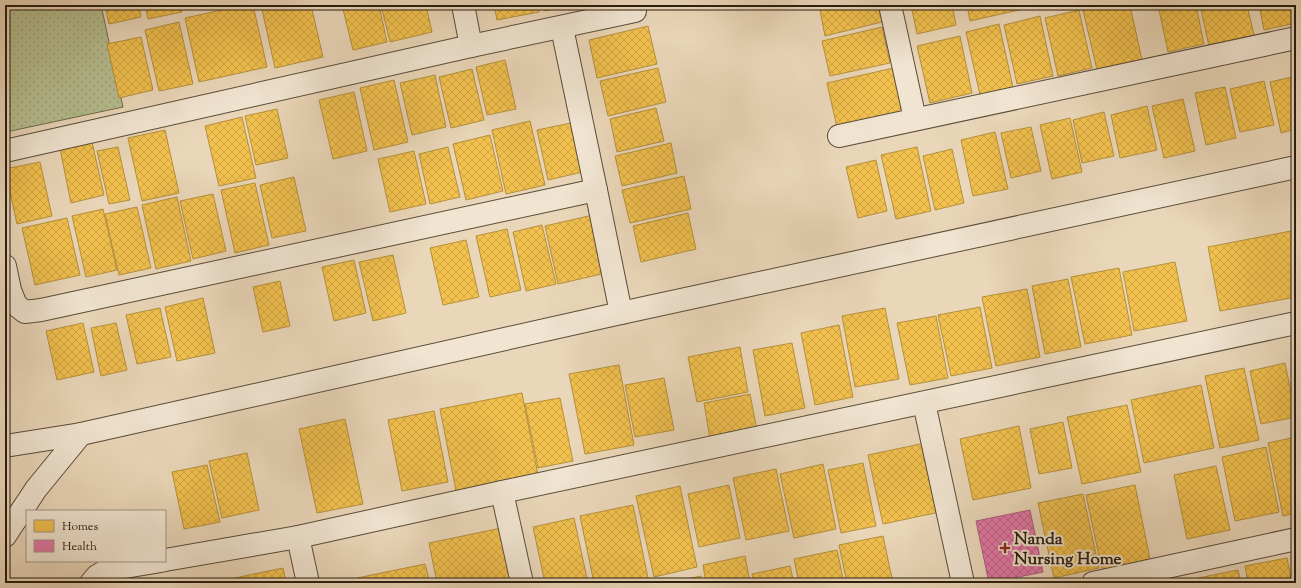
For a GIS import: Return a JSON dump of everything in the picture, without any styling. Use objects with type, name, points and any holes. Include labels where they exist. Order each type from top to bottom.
[{"type":"street","points":[[463,5],[471,46]]},
{"type":"street","points":[[890,5],[915,119]]},
{"type":"street","points":[[5,151],[471,46],[562,28],[636,11]]},
{"type":"street","points":[[562,28],[621,313]]},
{"type":"street","points":[[839,136],[1296,38]]},
{"type":"street","points":[[5,446],[81,434],[621,313],[1296,167]]},
{"type":"street","points":[[5,266],[10,290],[16,305],[25,312],[41,310],[596,190]]},
{"type":"street","points":[[166,560],[298,537],[502,492],[1296,323]]},
{"type":"street","points":[[924,403],[963,583]]},
{"type":"street","points":[[5,536],[36,489],[81,434]]},
{"type":"street","points":[[502,492],[522,583]]},
{"type":"street","points":[[298,537],[308,583]]},
{"type":"street","points":[[1092,583],[1296,539]]},
{"type":"street","points":[[91,583],[97,576],[107,570],[155,562]]},
{"type":"green space","points":[[5,5],[101,5],[123,107],[6,132]]},
{"type":"building: Homes","points":[[105,5],[139,5],[141,17],[109,24]]},
{"type":"building: Homes","points":[[145,5],[181,5],[182,12],[148,19]]},
{"type":"building: Homes","points":[[185,5],[208,5],[186,10]]},
{"type":"building: Homes","points":[[244,5],[253,5],[267,67],[199,82],[185,18]]},
{"type":"building: Homes","points":[[261,5],[311,5],[323,57],[275,68]]},
{"type":"building: Homes","points":[[342,5],[379,5],[387,42],[353,50]]},
{"type":"building: Homes","points":[[381,5],[426,5],[432,32],[390,42]]},
{"type":"building: Homes","points":[[494,5],[538,5],[539,12],[497,20]]},
{"type":"building: Homes","points":[[543,5],[573,5],[545,11]]},
{"type":"building: Homes","points":[[819,5],[878,5],[882,22],[825,36]]},
{"type":"building: Homes","points":[[911,5],[952,5],[956,25],[917,34]]},
{"type":"building: Homes","points":[[967,5],[1041,5],[970,21]]},
{"type":"building: Homes","points":[[1104,5],[1130,5],[1142,60],[1097,70],[1083,10]]},
{"type":"building: Homes","points":[[1158,5],[1196,5],[1204,44],[1168,52]]},
{"type":"building: Homes","points":[[1200,5],[1247,5],[1254,35],[1209,46]]},
{"type":"building: Homes","points":[[1259,5],[1296,5],[1296,23],[1264,30]]},
{"type":"building: Homes","points":[[1079,10],[1092,68],[1058,76],[1045,18]]},
{"type":"building: Homes","points":[[1040,16],[1053,76],[1017,84],[1004,25]]},
{"type":"building: Homes","points":[[179,22],[193,84],[159,91],[145,30]]},
{"type":"building: Homes","points":[[999,24],[1013,87],[980,95],[966,32]]},
{"type":"building: Homes","points":[[648,26],[657,64],[597,78],[589,40]]},
{"type":"building: Homes","points":[[882,27],[890,63],[830,76],[822,41]]},
{"type":"building: Homes","points":[[960,36],[972,93],[930,103],[917,46]]},
{"type":"building: Homes","points":[[141,37],[153,90],[119,98],[107,44]]},
{"type":"building: Homes","points":[[505,60],[516,109],[487,115],[476,67]]},
{"type":"building: Homes","points":[[898,67],[909,116],[838,132],[827,83]]},
{"type":"building: Homes","points":[[658,68],[666,102],[608,116],[600,81]]},
{"type":"building: Homes","points":[[472,69],[484,120],[451,128],[439,77]]},
{"type":"building: Homes","points":[[435,75],[446,127],[412,135],[400,83]]},
{"type":"building: Homes","points":[[1296,76],[1296,129],[1281,133],[1270,82]]},
{"type":"building: Homes","points":[[394,80],[408,142],[374,150],[360,88]]},
{"type":"building: Homes","points":[[1264,81],[1274,125],[1240,132],[1230,89]]},
{"type":"building: Homes","points":[[1225,87],[1236,138],[1206,145],[1195,93]]},
{"type":"building: Homes","points":[[354,92],[367,151],[333,159],[319,100]]},
{"type":"building: Homes","points":[[1183,99],[1195,151],[1164,158],[1152,106]]},
{"type":"building: Homes","points":[[1147,106],[1157,150],[1120,158],[1111,115]]},
{"type":"building: Homes","points":[[656,108],[664,141],[617,152],[610,119]]},
{"type":"building: Homes","points":[[277,109],[288,158],[256,165],[245,116]]},
{"type":"building: Homes","points":[[1104,112],[1114,156],[1082,163],[1073,120]]},
{"type":"building: Homes","points":[[242,117],[256,178],[219,186],[205,126]]},
{"type":"building: Homes","points":[[1070,118],[1082,172],[1052,179],[1040,125]]},
{"type":"building: Homes","points":[[530,121],[545,185],[506,194],[492,130]]},
{"type":"building: Homes","points":[[576,122],[587,171],[548,180],[537,130]]},
{"type":"building: Homes","points":[[1031,127],[1041,171],[1011,178],[1001,133]]},
{"type":"building: Homes","points":[[165,130],[179,193],[142,201],[128,138]]},
{"type":"building: Homes","points":[[995,132],[1008,189],[973,196],[961,140]]},
{"type":"building: Homes","points":[[490,135],[503,191],[466,200],[453,144]]},
{"type":"building: Homes","points":[[92,142],[104,195],[71,203],[60,149]]},
{"type":"building: Homes","points":[[671,143],[677,173],[622,186],[615,156]]},
{"type":"building: Homes","points":[[118,147],[130,200],[109,204],[97,151]]},
{"type":"building: Homes","points":[[448,147],[460,197],[430,204],[419,154]]},
{"type":"building: Homes","points":[[917,147],[931,211],[896,219],[881,155]]},
{"type":"building: Homes","points":[[952,149],[964,203],[935,210],[923,156]]},
{"type":"building: Homes","points":[[414,151],[426,204],[390,212],[378,159]]},
{"type":"building: Homes","points":[[876,160],[887,211],[858,218],[846,167]]},
{"type":"building: Homes","points":[[40,162],[52,216],[17,224],[5,169]]},
{"type":"building: Homes","points":[[684,176],[691,209],[630,223],[622,190]]},
{"type":"building: Homes","points":[[294,177],[306,231],[272,238],[260,185]]},
{"type":"building: Homes","points":[[255,183],[269,245],[235,253],[221,190]]},
{"type":"building: Homes","points":[[213,194],[226,251],[193,259],[180,201]]},
{"type":"building: Homes","points":[[177,197],[191,261],[156,269],[142,205]]},
{"type":"building: Homes","points":[[137,207],[151,268],[119,275],[105,214]]},
{"type":"building: Homes","points":[[103,209],[117,270],[86,277],[72,216]]},
{"type":"building: Homes","points":[[688,213],[696,249],[641,262],[633,226]]},
{"type":"building: Homes","points":[[593,215],[606,273],[558,284],[545,226]]},
{"type":"building: Homes","points":[[67,218],[80,275],[35,285],[22,228]]},
{"type":"building: Homes","points":[[542,225],[556,284],[526,291],[513,232]]},
{"type":"building: Homes","points":[[507,229],[521,290],[490,297],[476,236]]},
{"type":"building: Homes","points":[[1296,230],[1296,297],[1220,311],[1208,247]]},
{"type":"building: Homes","points":[[466,240],[479,297],[443,305],[430,248]]},
{"type":"building: Homes","points":[[393,255],[406,313],[373,321],[359,262]]},
{"type":"building: Homes","points":[[354,260],[366,313],[334,321],[322,267]]},
{"type":"building: Homes","points":[[1175,262],[1187,321],[1134,331],[1123,272]]},
{"type":"building: Homes","points":[[1119,268],[1132,335],[1085,344],[1071,277]]},
{"type":"building: Homes","points":[[1068,279],[1081,347],[1045,354],[1032,286]]},
{"type":"building: Homes","points":[[280,281],[290,326],[263,332],[253,287]]},
{"type":"building: Homes","points":[[1027,289],[1040,357],[996,366],[982,297]]},
{"type":"building: Homes","points":[[203,298],[215,353],[177,361],[165,307]]},
{"type":"building: Homes","points":[[980,307],[992,368],[951,376],[938,315]]},
{"type":"building: Homes","points":[[160,308],[171,357],[137,364],[126,315]]},
{"type":"building: Homes","points":[[885,308],[899,379],[855,387],[842,316]]},
{"type":"building: Homes","points":[[936,316],[948,378],[910,385],[897,323]]},
{"type":"building: Homes","points":[[5,322],[9,341],[5,342]]},
{"type":"building: Homes","points":[[83,323],[94,372],[57,380],[46,331]]},
{"type":"building: Homes","points":[[116,323],[127,370],[101,376],[91,328]]},
{"type":"building: Homes","points":[[839,325],[853,397],[815,405],[801,333]]},
{"type":"building: Homes","points":[[792,343],[805,408],[765,416],[753,350]]},
{"type":"building: Homes","points":[[740,347],[748,392],[697,402],[688,357]]},
{"type":"building: Homes","points":[[1296,358],[1296,381],[1291,359]]},
{"type":"building: Homes","points":[[1285,363],[1296,417],[1261,424],[1250,371]]},
{"type":"building: Homes","points":[[619,365],[634,445],[585,454],[569,374]]},
{"type":"building: Homes","points":[[1244,368],[1259,440],[1220,448],[1205,376]]},
{"type":"building: Homes","points":[[664,378],[674,430],[635,437],[625,385]]},
{"type":"building: Homes","points":[[1201,385],[1214,448],[1144,463],[1131,400]]},
{"type":"building: Homes","points":[[522,393],[539,480],[457,496],[440,409]]},
{"type":"building: Homes","points":[[750,394],[758,436],[711,445],[704,403]]},
{"type":"building: Homes","points":[[560,398],[573,461],[538,468],[525,404]]},
{"type":"building: Homes","points":[[1127,405],[1141,472],[1082,484],[1067,417]]},
{"type":"building: Homes","points":[[434,411],[448,482],[402,491],[388,420]]},
{"type":"building: Homes","points":[[345,419],[363,504],[317,513],[299,429]]},
{"type":"building: Homes","points":[[1063,422],[1072,468],[1039,474],[1030,429]]},
{"type":"building: Homes","points":[[1019,426],[1031,488],[973,500],[960,439]]},
{"type":"building: Homes","points":[[1296,437],[1296,513],[1283,516],[1268,443]]},
{"type":"building: Homes","points":[[925,443],[940,512],[883,524],[868,455]]},
{"type":"building: Homes","points":[[1266,447],[1279,512],[1235,521],[1222,457]]},
{"type":"building: Homes","points":[[247,453],[259,510],[222,518],[209,461]]},
{"type":"building: Homes","points":[[863,463],[876,526],[841,533],[828,470]]},
{"type":"building: Homes","points":[[823,464],[836,529],[794,538],[780,474]]},
{"type":"building: Homes","points":[[207,465],[220,522],[184,529],[172,472]]},
{"type":"building: Homes","points":[[1216,466],[1230,530],[1187,539],[1174,475]]},
{"type":"building: Homes","points":[[776,469],[789,531],[746,540],[733,478]]},
{"type":"building: Homes","points":[[729,485],[740,538],[699,547],[688,494]]},
{"type":"building: Homes","points":[[1135,485],[1150,559],[1102,570],[1086,495]]},
{"type":"building: Homes","points":[[680,486],[697,567],[654,577],[636,496]]},
{"type":"building: Homes","points":[[1083,494],[1099,568],[1054,578],[1038,503]]},
{"type":"building: Homes","points":[[633,505],[649,583],[594,583],[580,516]]},
{"type":"building: Homes","points":[[574,518],[588,583],[545,583],[533,527]]},
{"type":"building: Homes","points":[[506,527],[516,577],[489,583],[437,583],[429,543]]},
{"type":"building: Homes","points":[[883,536],[893,583],[847,583],[839,545]]},
{"type":"building: Homes","points":[[837,550],[844,583],[799,583],[794,559]]},
{"type":"building: Homes","points":[[745,556],[750,583],[706,583],[703,565]]},
{"type":"building: Homes","points":[[1287,558],[1292,583],[1248,583],[1245,566]]},
{"type":"building: Homes","points":[[425,564],[430,583],[358,583],[357,578]]},
{"type":"building: Homes","points":[[790,566],[794,583],[754,583],[752,574]]},
{"type":"building: Homes","points":[[283,568],[286,583],[231,583],[230,579]]},
{"type":"building: Homes","points":[[1238,570],[1241,583],[1199,583],[1198,578]]},
{"type":"building: Homes","points":[[701,576],[702,583],[666,583]]},
{"type":"building: Health","points":[[1030,510],[1043,572],[989,583],[976,521]]},
{"type":"place","name":"Nanda Nursing Home","points":[[1005,548]]}]
